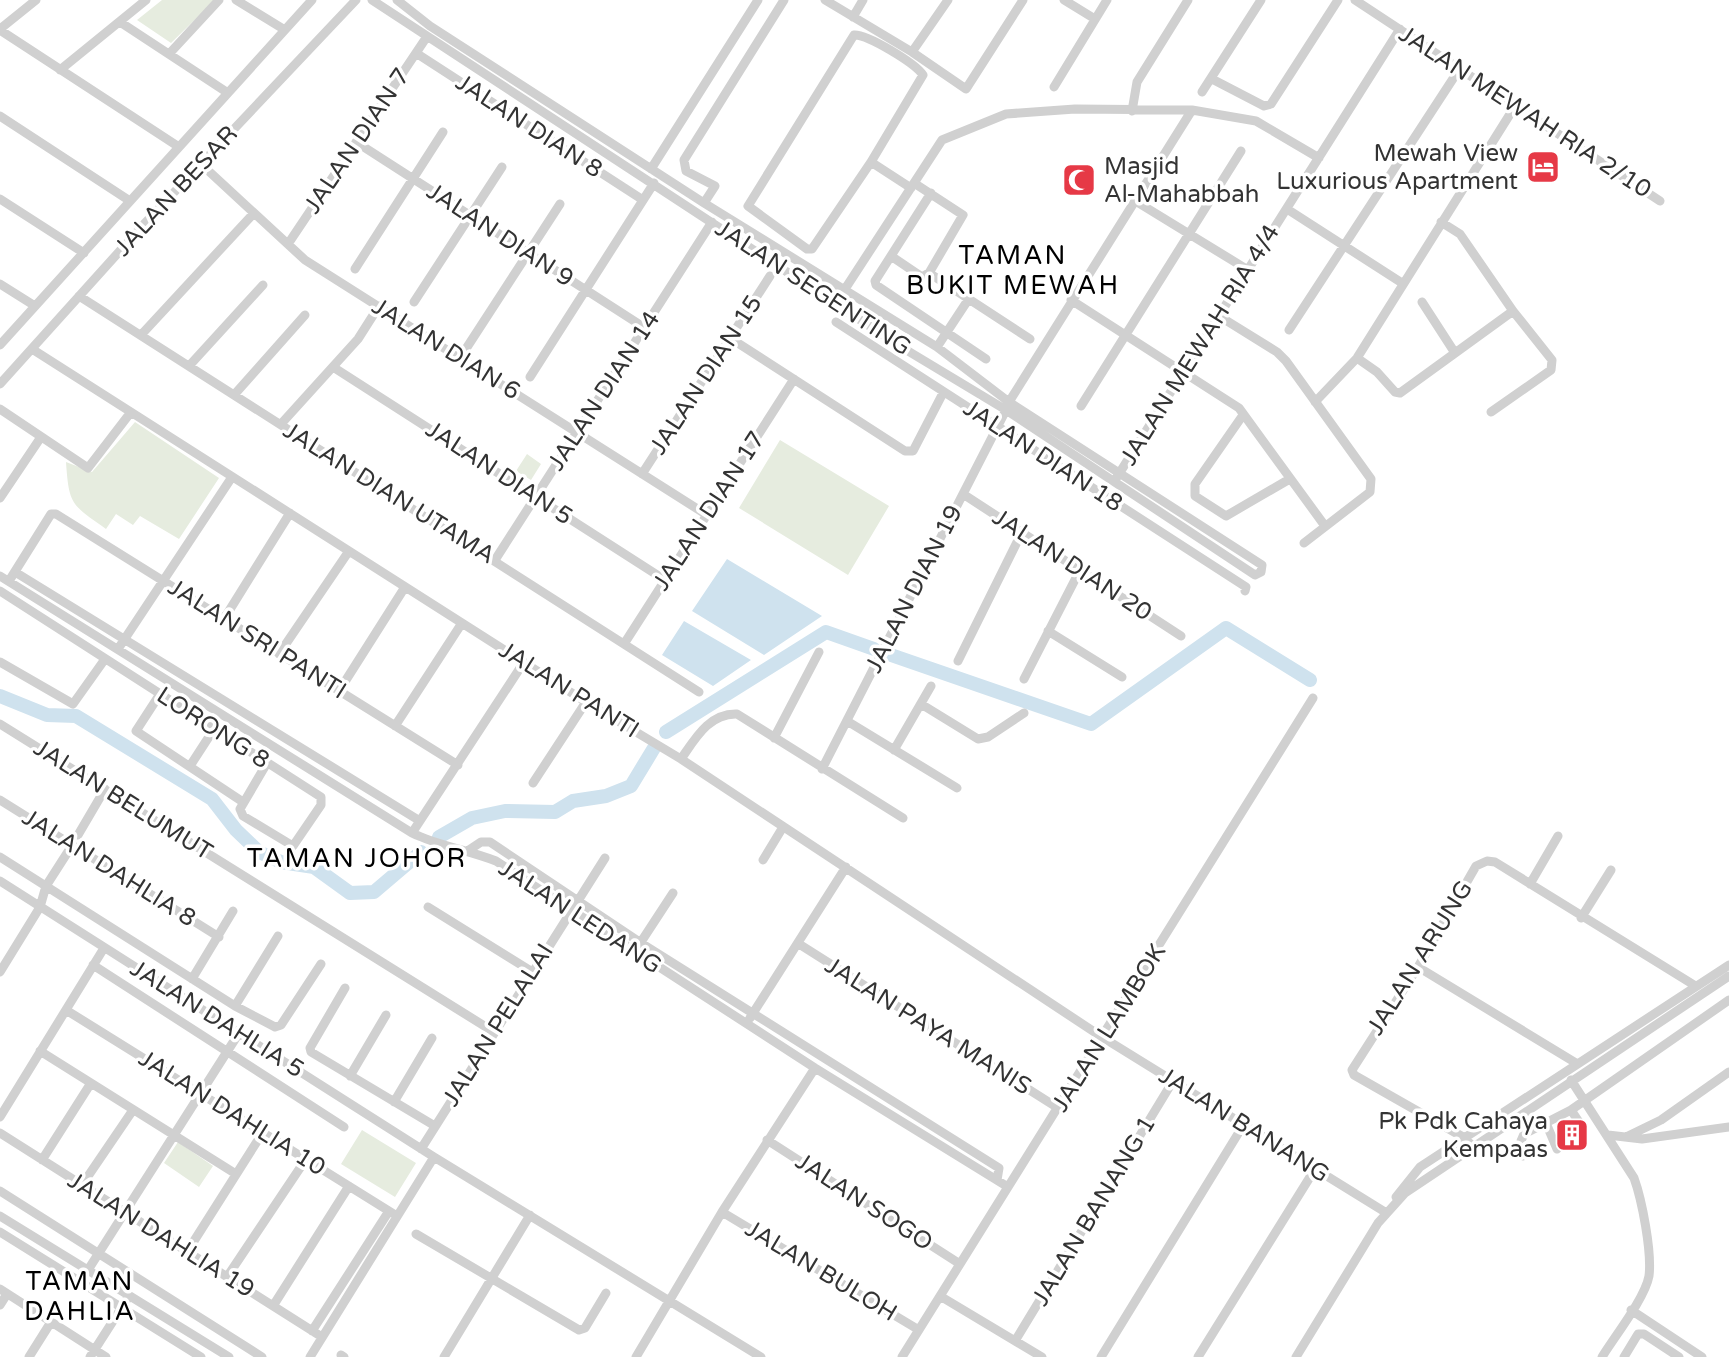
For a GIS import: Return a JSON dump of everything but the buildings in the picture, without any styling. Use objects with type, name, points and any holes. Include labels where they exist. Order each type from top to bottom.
[{"type":"street","points":[[36,0],[0,30],[179,147]]},
{"type":"street","points":[[60,70],[146,0]]},
{"type":"street","points":[[169,54],[219,0]]},
{"type":"street","points":[[236,0],[285,30]]},
{"type":"street","name":"JALAN BESAR","points":[[0,345],[312,0]]},
{"type":"street","name":"JALAN BESAR","points":[[0,384],[201,164],[356,0]]},
{"type":"street","name":"JALAN SEGENTING","points":[[372,0],[426,38],[654,183],[908,351],[1007,406],[1120,473],[1262,565],[1261,572],[1255,575],[1113,483],[1007,406],[937,347],[913,335],[845,289],[704,204],[404,5]]},
{"type":"street","points":[[651,169],[758,0]]},
{"type":"street","points":[[704,204],[715,186],[685,171],[684,160],[784,0]]},
{"type":"street","points":[[825,0],[912,52],[966,89],[1023,0]]},
{"type":"street","points":[[853,17],[863,0]]},
{"type":"street","points":[[912,52],[948,0]]},
{"type":"street","points":[[1064,0],[1095,19]]},
{"type":"street","points":[[1054,88],[1107,0]]},
{"type":"street","points":[[1132,111],[1137,82],[1188,0]]},
{"type":"street","points":[[1202,92],[1261,0]]},
{"type":"street","points":[[1212,79],[1264,106],[1272,104],[1338,0]]},
{"type":"street","name":"JALAN MEWAH RIA 2/10","points":[[1355,0],[1517,103],[1660,201]]},
{"type":"street","points":[[404,5],[426,38]]},
{"type":"street","points":[[120,22],[228,93]]},
{"type":"street","name":"JALAN MEWAH RIA 4/4","points":[[1113,483],[1400,29]]},
{"type":"street","points":[[854,35],[860,35],[890,51],[923,75],[871,162],[812,249],[807,249],[748,206],[854,35]]},
{"type":"street","name":"JALAN DIAN 7","points":[[288,244],[426,38]]},
{"type":"street","name":"JALAN DIAN 8","points":[[416,53],[643,200]]},
{"type":"street","points":[[1289,330],[1460,68]]},
{"type":"street","points":[[1315,402],[1357,358],[1517,103]]},
{"type":"street","points":[[845,289],[942,140],[1006,114],[1074,109],[1192,110],[1256,121],[1319,158]]},
{"type":"street","name":"JALAN DIAN 19","points":[[822,769],[1007,406],[1071,300],[1137,202],[1192,110]]},
{"type":"street","points":[[0,116],[130,201]]},
{"type":"street","points":[[355,269],[443,132]]},
{"type":"street","name":"JALAN DIAN 9","points":[[356,142],[645,328]]},
{"type":"street","points":[[1081,406],[1241,151]]},
{"type":"street","points":[[871,162],[931,193],[963,215],[929,273],[922,277],[891,256]]},
{"type":"street","name":"JALAN DIAN 6","points":[[201,164],[305,260],[707,515]]},
{"type":"street","points":[[414,302],[502,167]]},
{"type":"street","points":[[530,377],[654,183]]},
{"type":"street","points":[[931,193],[875,281],[878,288],[986,359]]},
{"type":"street","points":[[0,198],[83,253]]},
{"type":"street","points":[[1137,202],[1248,270]]},
{"type":"street","points":[[460,358],[560,204]]},
{"type":"street","points":[[1287,209],[1402,283]]},
{"type":"street","points":[[141,335],[254,213]]},
{"type":"street","name":"JALAN DIAN 14","points":[[495,560],[712,222]]},
{"type":"street","points":[[1441,222],[1460,234],[1513,312],[1552,363],[1551,370],[1491,412]]},
{"type":"street","points":[[929,273],[1030,339]]},
{"type":"street","name":"JALAN DIAN 15","points":[[642,474],[769,276]]},
{"type":"street","points":[[0,284],[35,306]]},
{"type":"street","points":[[189,366],[263,285]]},
{"type":"street","name":"JALAN DIAN UTAMA","points":[[79,296],[698,692]]},
{"type":"street","points":[[937,347],[968,300]]},
{"type":"street","points":[[1071,300],[1183,372],[1243,415],[1288,480],[1325,526]]},
{"type":"street","points":[[1422,302],[1455,353]]},
{"type":"street","points":[[281,424],[358,339],[379,306]]},
{"type":"street","points":[[866,324],[880,323],[876,309]]},
{"type":"street","points":[[1357,358],[1377,372],[1395,392],[1400,393],[1513,312]]},
{"type":"street","points":[[234,395],[305,316]]},
{"type":"street","points":[[1219,316],[1277,352],[1373,485],[1370,492],[1304,543]]},
{"type":"street","name":"JALAN DIAN 18","points":[[836,322],[1246,587],[1245,592]]},
{"type":"street","points":[[908,351],[901,343],[903,337],[913,335]]},
{"type":"street","points":[[730,338],[909,452],[913,451],[943,393]]},
{"type":"street","name":"JALAN PANTI","points":[[32,349],[586,702],[681,759],[1102,1038]]},
{"type":"street","name":"JALAN DIAN 5","points":[[332,367],[665,580]]},
{"type":"street","name":"JALAN DIAN 17","points":[[624,643],[794,379]]},
{"type":"street","points":[[0,409],[91,467],[131,412]]},
{"type":"street","points":[[1243,415],[1195,484],[1195,496],[1226,516],[1288,480]]},
{"type":"street","points":[[0,498],[41,437]]},
{"type":"street","points":[[118,649],[232,477]]},
{"type":"street","name":"JALAN DIAN 20","points":[[963,494],[1181,636]]},
{"type":"street","points":[[224,619],[290,513]]},
{"type":"street","name":"JALAN SRI PANTI","points":[[15,572],[51,514],[55,514],[458,765]]},
{"type":"street","points":[[958,661],[1022,532]]},
{"type":"street","points":[[279,654],[349,551]]},
{"type":"street","points":[[1024,679],[1080,570]]},
{"type":"street","points":[[3,579],[15,572],[420,821]]},
{"type":"street","name":"JALAN LEDANG","points":[[3,579],[412,832],[442,845],[469,850],[496,861],[574,905],[634,952],[1009,1187]]},
{"type":"street","points":[[339,691],[405,587]]},
{"type":"street","name":"LORONG 8","points":[[0,591],[321,797],[321,805],[291,847],[243,816],[242,806]]},
{"type":"street","points":[[395,726],[462,623]]},
{"type":"street","points":[[1048,631],[1122,677]]},
{"type":"street","points":[[774,738],[820,652]]},
{"type":"street","points":[[0,662],[73,704],[106,659]]},
{"type":"street","points":[[412,832],[524,662]]},
{"type":"street","points":[[894,750],[931,686]]},
{"type":"street","points":[[160,694],[136,731],[190,766],[242,806],[267,763]]},
{"type":"street","name":"JALAN LAMBOK","points":[[902,1357],[1313,698]]},
{"type":"street","points":[[533,783],[586,702]]},
{"type":"street","points":[[921,704],[978,739],[988,737],[1024,713]]},
{"type":"street","points":[[681,759],[703,727],[729,713],[737,714],[903,818]]},
{"type":"street","points":[[847,721],[957,789]]},
{"type":"street","name":"JALAN BELUMUT","points":[[0,724],[494,1032]]},
{"type":"street","points":[[190,766],[214,729]]},
{"type":"street","points":[[265,741],[272,730]]},
{"type":"street","points":[[78,835],[105,789]]},
{"type":"street","name":"JALAN DAHLIA 8","points":[[0,800],[71,847],[219,937]]},
{"type":"street","points":[[763,860],[783,827]]},
{"type":"street","points":[[1530,884],[1558,836]]},
{"type":"street","points":[[469,850],[481,842],[490,842],[574,905],[641,943],[999,1168],[997,1180]]},
{"type":"street","points":[[0,972],[40,907],[46,886],[71,847]]},
{"type":"street","name":"JALAN DAHLIA 5","points":[[0,857],[235,1006],[272,1026],[281,1025],[321,964]]},
{"type":"street","name":"JALAN PELALAI","points":[[421,1149],[531,971],[605,858]]},
{"type":"street","name":"JALAN ARUNG","points":[[1474,1147],[1463,1137],[1354,1075],[1352,1070],[1418,967],[1476,866],[1487,861],[1496,862],[1581,918],[1694,985]]},
{"type":"street","points":[[747,1022],[846,867]]},
{"type":"street","points":[[1581,918],[1611,870]]},
{"type":"street","name":"JALAN DAHLIA 5","points":[[0,881],[421,1149],[761,1357]]},
{"type":"street","points":[[634,952],[673,893]]},
{"type":"street","points":[[428,907],[531,971]]},
{"type":"street","points":[[192,979],[233,911]]},
{"type":"street","points":[[235,1006],[278,936]]},
{"type":"street","name":"JALAN PAYA MANIS","points":[[799,944],[1058,1108]]},
{"type":"street","points":[[0,1116],[104,948]]},
{"type":"street","points":[[93,965],[344,1127]]},
{"type":"street","points":[[1296,1357],[1385,1212],[1420,1167],[1694,985],[1729,965]]},
{"type":"street","points":[[1418,967],[1576,1063]]},
{"type":"street","points":[[1385,1212],[1405,1193],[1729,976]]},
{"type":"street","points":[[345,988],[310,1048],[314,1055],[435,1126]]},
{"type":"street","points":[[1523,1156],[1521,1141],[1524,1134],[1585,1101],[1729,1000]]},
{"type":"street","name":"JALAN DAHLIA 10","points":[[66,1010],[393,1213]]},
{"type":"street","points":[[350,1076],[386,1015]]},
{"type":"street","points":[[88,1270],[239,1033]]},
{"type":"street","points":[[394,1102],[432,1038]]},
{"type":"street","name":"JALAN BANANG","points":[[1102,1038],[1385,1212]]},
{"type":"street","points":[[40,1051],[236,1174]]},
{"type":"street","name":"JALAN BULOH","points":[[636,1357],[722,1212],[816,1068]]},
{"type":"street","points":[[1626,1136],[1661,1120],[1729,1072]]},
{"type":"street","points":[[1571,1080],[1608,1135],[1639,1191],[1649,1264],[1649,1277],[1602,1357]]},
{"type":"street","name":"JALAN BANANG 1","points":[[1015,1342],[1173,1081]]},
{"type":"street","points":[[42,1160],[91,1083]]},
{"type":"street","points":[[82,1185],[133,1110]]},
{"type":"street","points":[[1571,1110],[1579,1122]]},
{"type":"street","points":[[1661,1120],[1667,1136]]},
{"type":"street","points":[[1546,1123],[1557,1149]]},
{"type":"street","points":[[1101,1357],[1244,1124]]},
{"type":"street","points":[[1608,1135],[1667,1136],[1726,1126]]},
{"type":"street","points":[[187,1252],[263,1132]]},
{"type":"street","name":"JALAN DAHLIA 19","points":[[0,1133],[322,1337]]},
{"type":"street","name":"JALAN SOGO","points":[[767,1140],[960,1264]]},
{"type":"street","points":[[312,1331],[434,1157]]},
{"type":"street","points":[[227,1277],[306,1159]]},
{"type":"street","points":[[1198,1357],[1315,1169]]},
{"type":"street","points":[[273,1306],[349,1186]]},
{"type":"street","points":[[0,1191],[262,1357]]},
{"type":"street","name":"JALAN BULOH","points":[[722,1212],[919,1330]]},
{"type":"street","points":[[310,1357],[393,1213]]},
{"type":"street","points":[[444,1357],[530,1215]]},
{"type":"street","points":[[0,1216],[229,1357]]},
{"type":"street","points":[[0,1232],[201,1357]]},
{"type":"street","points":[[416,1234],[579,1330],[585,1328],[606,1293]]},
{"type":"street","points":[[0,1305],[3,1292],[51,1322],[92,1353],[106,1357]]},
{"type":"street","points":[[92,1353],[129,1296]]},
{"type":"street","points":[[940,1296],[1042,1357]]},
{"type":"street","points":[[1631,1310],[1699,1356]]},
{"type":"street","points":[[29,1357],[51,1322]]},
{"type":"street","points":[[1624,1357],[1638,1334],[1644,1334],[1679,1357]]},
{"type":"shaded area","points":[[162,0],[215,0],[171,43],[137,20]]},
{"type":"shaded area","points":[[135,422],[219,478],[179,539],[140,516],[133,525],[116,514],[106,529],[85,514],[71,496],[66,462],[92,472]]},
{"type":"shaded area","points":[[780,440],[889,506],[848,575],[739,508]]},
{"type":"shaded area","points":[[527,454],[541,464],[531,480],[516,471]]},
{"type":"shaded area","points":[[362,1130],[416,1163],[395,1197],[341,1164]]},
{"type":"shaded area","points":[[178,1142],[213,1166],[199,1187],[164,1163]]},
{"type":"water","points":[[727,559],[822,616],[764,655],[692,611]]},
{"type":"water","points":[[684,621],[751,660],[713,686],[662,655]]},
{"type":"waterway","points":[[891,655],[1091,724],[1226,628],[1310,680]]},
{"type":"waterway","points":[[666,732],[826,632],[874,649]]},
{"type":"waterway","points":[[0,696],[47,715],[76,716],[212,799],[236,830],[259,852],[281,862],[314,867],[350,893],[374,892],[421,852]]},
{"type":"waterway","points":[[439,837],[472,818],[505,811],[555,812],[573,801],[606,796],[631,786],[654,748]]},
{"type":"place","name":"Mewah View Luxurious Apartment","points":[[1543,167]]},
{"type":"place","name":"Masjid Al-Mahabbah","points":[[1079,180]]},
{"type":"place","name":"Pk Pdk Cahaya Kempaas","points":[[1572,1135]]},
{"type":"district","name":"TAMAN BUKIT MEWAH","points":[[1013,270]]},
{"type":"district","name":"TAMAN JOHOR","points":[[357,858]]},
{"type":"district","name":"TAMAN DAHLIA","points":[[80,1296]]}]
